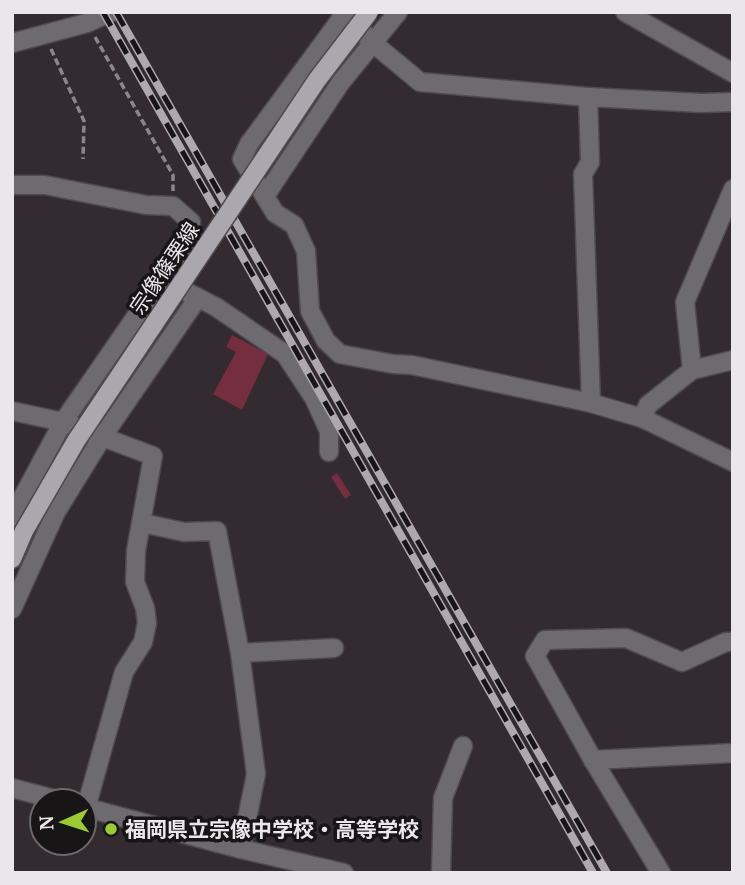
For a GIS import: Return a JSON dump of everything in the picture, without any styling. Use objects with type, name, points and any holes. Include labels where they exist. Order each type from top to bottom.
[{"type":"main road","name":"宗像篠栗線","points":[[12,559],[24,531],[91,419],[317,80],[369,12]]},
{"type":"street","points":[[12,43],[87,23],[111,12]]},
{"type":"street","points":[[265,196],[341,82],[398,12]]},
{"type":"street","points":[[625,12],[733,73]]},
{"type":"street","points":[[733,102],[701,103],[588,97],[420,82],[373,43],[344,13],[249,144],[242,159],[275,213],[294,225],[306,251],[310,311],[326,341],[340,354],[412,365],[591,403],[642,418],[733,462]]},
{"type":"street","points":[[588,97],[590,162],[583,174],[591,403]]},
{"type":"street","points":[[12,185],[45,185],[146,205],[173,206],[191,222],[191,237],[63,422],[12,517]]},
{"type":"street","points":[[692,370],[685,302],[733,189]]},
{"type":"street","points":[[164,276],[197,299],[216,307],[285,354],[314,398],[329,431],[329,452]]},
{"type":"street","points":[[12,609],[55,512],[103,436],[197,299]]},
{"type":"street","points":[[642,418],[648,405],[692,370],[733,360]]},
{"type":"street","points":[[12,411],[63,422],[153,456],[136,551],[135,582],[145,608],[147,624],[143,642],[124,672],[91,787]]},
{"type":"street","points":[[142,523],[184,532],[217,531],[240,653],[256,774],[241,849]]},
{"type":"street","points":[[661,873],[535,656],[545,640],[626,638],[682,662],[726,642],[733,642]]},
{"type":"street","points":[[240,653],[334,648]]},
{"type":"street","points":[[441,873],[443,797],[463,746]]},
{"type":"street","points":[[593,760],[733,753]]},
{"type":"street","points":[[98,810],[241,849],[344,873]]},
{"type":"path","points":[[87,23],[173,176],[173,206]]},
{"type":"path","points":[[44,34],[84,121],[83,159]]},
{"type":"building","points":[[232,335],[268,354],[242,410],[213,394],[236,352],[226,347]]},
{"type":"building","points":[[337,473],[351,495],[345,499],[331,477]]},
{"type":"railway","points":[[103,12],[593,873]]},
{"type":"railway","points":[[116,12],[607,873]]},
{"type":"place","name":"福岡県立宗像中学校・高等学校","points":[[111,829]]}]
